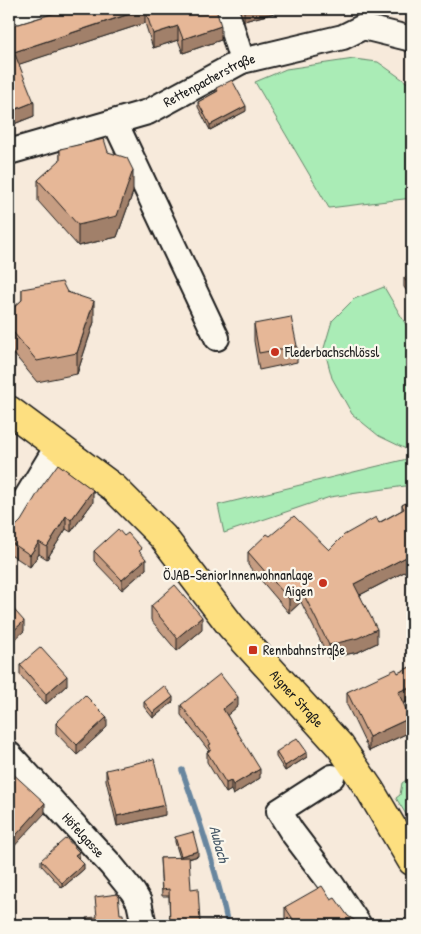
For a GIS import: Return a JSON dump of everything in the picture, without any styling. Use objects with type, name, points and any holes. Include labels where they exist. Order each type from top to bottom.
[{"type":"main road","name":"Aigner Straße","points":[[9,410],[114,488],[163,538],[231,626],[340,746],[370,790],[412,861]]},
{"type":"street","points":[[15,25],[66,9]]},
{"type":"street","points":[[226,9],[242,61]]},
{"type":"street","name":"Rettenpacherstraße","points":[[9,152],[148,112],[242,61],[343,37],[368,18],[412,39]]},
{"type":"street","points":[[116,122],[218,338]]},
{"type":"street","points":[[9,526],[58,445]]},
{"type":"street","name":"Höfelgasse","points":[[9,754],[111,865],[133,892],[139,902],[144,925]]},
{"type":"street","points":[[332,777],[279,811],[322,887],[359,925]]},
{"type":"green space","points":[[354,59],[378,62],[412,86],[412,198],[329,208],[255,82],[286,69]]},
{"type":"green space","points":[[384,287],[412,335],[412,485],[330,497],[224,533],[218,505],[407,459],[408,450],[379,436],[352,414],[332,378],[324,348],[332,321],[354,299]]},
{"type":"green space","points":[[412,776],[412,824],[396,798],[400,795],[402,783]]},
{"type":"building","points":[[68,9],[144,9],[14,52],[34,102],[9,112],[9,23],[19,24]]},
{"type":"building","points":[[145,9],[216,9],[221,26],[183,39],[178,26],[153,34]]},
{"type":"building","points":[[232,80],[246,106],[210,125],[198,102],[218,91],[216,88]]},
{"type":"building","points":[[104,139],[108,152],[127,158],[133,170],[117,216],[78,225],[38,180],[60,160],[60,149]]},
{"type":"building","points":[[412,273],[412,290],[404,278]]},
{"type":"building","points":[[62,282],[67,292],[94,301],[77,353],[37,361],[9,327],[9,312],[22,300],[22,289]]},
{"type":"building","points":[[291,317],[297,346],[259,353],[254,324]]},
{"type":"building","points":[[58,464],[93,490],[71,520],[66,516],[47,547],[39,542],[30,555],[9,541],[9,531],[11,527],[16,526],[21,521]]},
{"type":"building","name":"ÖJAB-SeniorInnenwohnanlage Aigen","points":[[412,500],[412,554],[354,584],[377,629],[358,638],[329,645],[301,589],[289,599],[248,552],[267,534],[270,536],[294,516],[329,550],[344,535],[376,517],[379,523],[404,509],[402,505]]},
{"type":"building","points":[[118,529],[124,536],[128,533],[142,549],[139,551],[146,559],[122,580],[94,551]]},
{"type":"building","points":[[175,585],[202,617],[177,638],[151,606]]},
{"type":"building","points":[[9,604],[24,621],[9,635]]},
{"type":"building","points":[[41,647],[67,676],[46,694],[20,665]]},
{"type":"building","points":[[412,666],[412,686],[398,692],[410,718],[369,737],[347,692],[396,669],[398,673]]},
{"type":"building","points":[[220,674],[238,697],[223,709],[260,769],[233,785],[231,781],[226,783],[207,752],[211,750],[209,745],[211,744],[181,705]]},
{"type":"building","points":[[164,686],[173,697],[153,713],[144,702]]},
{"type":"building","points":[[85,695],[107,717],[77,745],[56,723]]},
{"type":"building","points":[[297,738],[307,752],[285,766],[276,752]]},
{"type":"building","points":[[154,759],[165,805],[117,816],[106,770]]},
{"type":"building","points":[[9,770],[45,803],[9,843]]},
{"type":"building","points":[[193,832],[198,851],[181,856],[175,837]]},
{"type":"building","points":[[66,838],[79,852],[75,855],[84,864],[62,883],[41,860]]},
{"type":"building","points":[[189,857],[191,889],[198,888],[200,922],[220,921],[220,925],[170,925],[169,889],[162,890],[160,858]]},
{"type":"building","points":[[322,886],[331,900],[335,898],[348,916],[357,922],[352,925],[297,925],[285,907]]},
{"type":"building","points":[[118,894],[120,914],[123,914],[124,925],[87,925],[86,918],[97,917],[95,897]]},
{"type":"building","points":[[9,913],[23,925],[9,925]]},
{"type":"waterway","name":"Aubach","points":[[182,770],[208,847],[228,925]]},
{"type":"place","name":"Flederbachschlössl","points":[[275,352]]},
{"type":"place","name":"ÖJAB-SeniorInnenwohnanlage Aigen","points":[[323,583]]},
{"type":"place","name":"Rennbahnstraße","points":[[253,650]]}]
